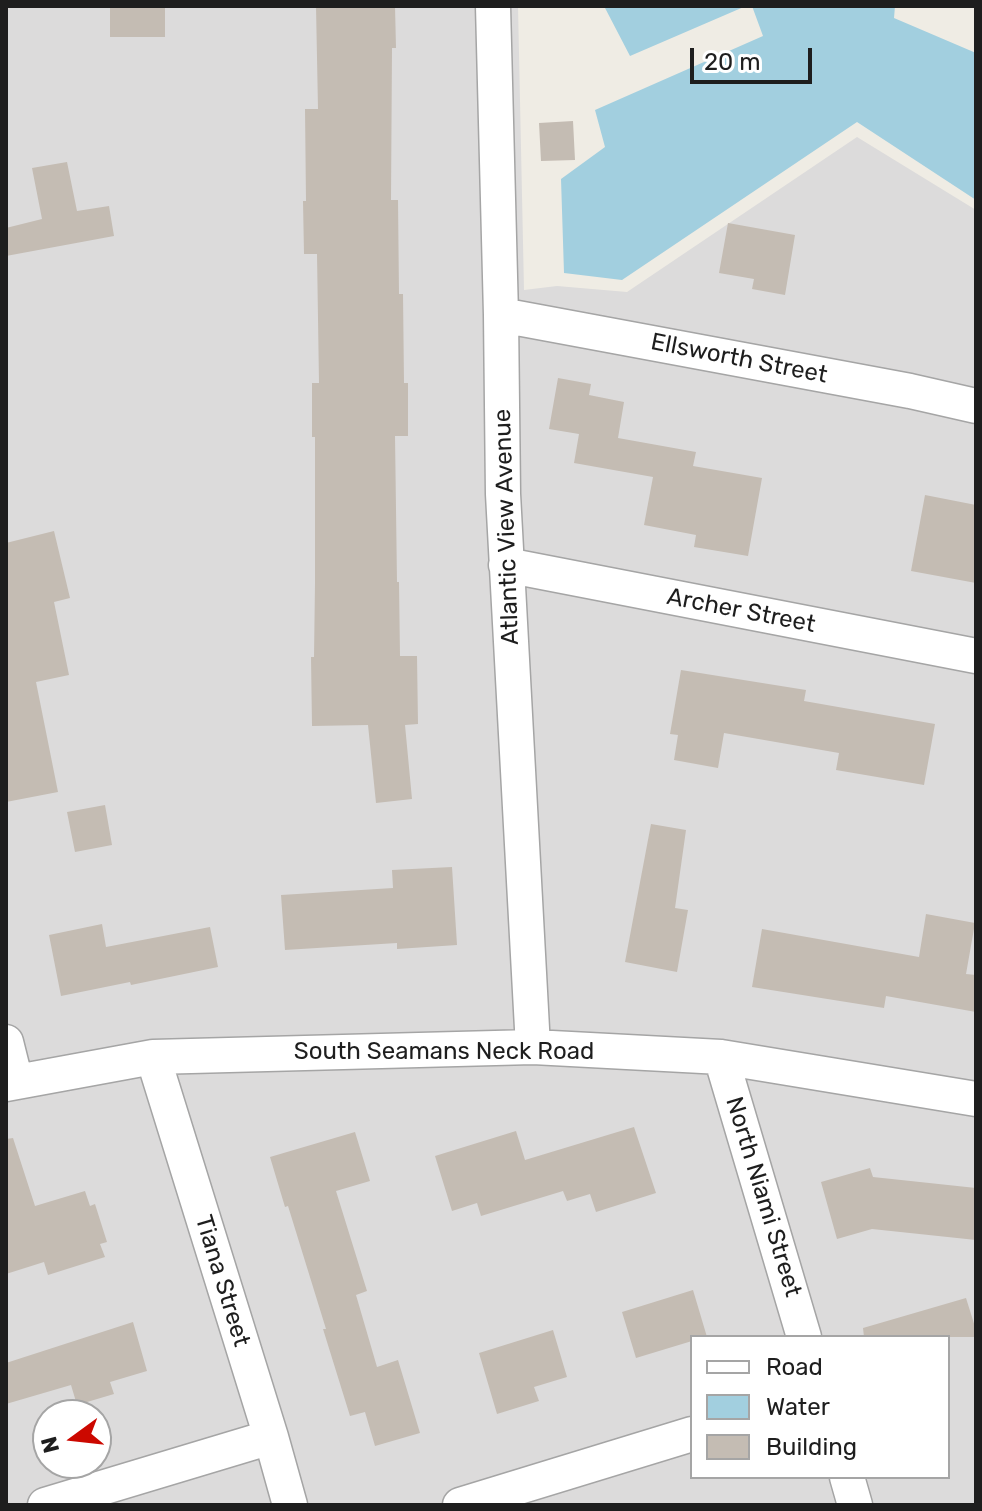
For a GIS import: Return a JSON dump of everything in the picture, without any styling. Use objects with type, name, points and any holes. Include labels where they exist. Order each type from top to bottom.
[{"type":"street","name":"Atlantic View Avenue","points":[[493,6],[503,494],[533,1047]]},
{"type":"street","name":"Ellsworth Street","points":[[501,315],[976,406]]},
{"type":"street","name":"Archer Street","points":[[506,565],[976,656]]},
{"type":"street","points":[[6,1042],[11,1083]]},
{"type":"street","name":"South Seamans Neck Road","points":[[11,1083],[153,1057],[533,1047],[721,1057],[976,1099]]},
{"type":"street","name":"Tiana Street","points":[[153,1057],[290,1505]]},
{"type":"street","name":"North Niami Street","points":[[721,1057],[803,1335]]},
{"type":"street","points":[[460,1505],[690,1435]]},
{"type":"street","points":[[45,1505],[271,1437]]},
{"type":"street","points":[[848,1479],[855,1505]]},
{"type":"shaded area","points":[[6,6],[518,6],[524,290],[557,286],[627,292],[857,137],[976,210],[976,1505],[6,1505]]},
{"type":"water","points":[[604,6],[746,6],[630,56]]},
{"type":"water","points":[[752,6],[895,6],[894,18],[976,53],[976,200],[857,122],[622,280],[564,273],[561,179],[605,147],[595,110],[763,36]]},
{"type":"building","points":[[110,6],[165,6],[165,37],[110,37]]},
{"type":"building","points":[[316,6],[395,6],[391,200],[398,200],[399,294],[403,294],[404,383],[408,383],[408,436],[395,436],[397,582],[400,656],[417,656],[418,724],[405,725],[412,799],[376,803],[368,725],[312,726],[315,437],[312,437],[312,383],[319,383],[317,254],[304,254],[303,201],[306,201],[305,109],[318,109]]},
{"type":"building","points":[[573,121],[575,160],[541,161],[539,123]]},
{"type":"building","points":[[67,162],[77,211],[109,206],[114,236],[6,256],[6,228],[42,219],[32,168]]},
{"type":"building","points":[[728,223],[795,235],[785,295],[752,289],[754,279],[719,273]]},
{"type":"building","points":[[558,378],[591,384],[589,395],[624,402],[618,438],[696,452],[693,466],[762,478],[748,556],[694,547],[696,535],[644,525],[653,477],[574,463],[579,434],[549,429]]},
{"type":"building","points":[[925,495],[976,505],[976,583],[911,571]]},
{"type":"building","points":[[54,531],[70,598],[54,602],[69,675],[36,682],[58,792],[6,802],[6,543]]},
{"type":"building","points":[[681,670],[806,690],[804,701],[935,724],[924,785],[836,770],[839,753],[724,733],[718,768],[674,760],[678,735],[670,734]]},
{"type":"building","points":[[105,805],[112,845],[75,852],[67,812]]},
{"type":"building","points":[[651,824],[686,830],[675,908],[688,910],[677,972],[625,962]]},
{"type":"building","points":[[452,867],[457,945],[397,949],[397,943],[285,950],[281,895],[393,888],[392,870]]},
{"type":"building","points":[[926,914],[975,923],[966,974],[976,975],[976,1012],[886,996],[884,1008],[752,987],[762,929],[919,957]]},
{"type":"building","points":[[102,924],[106,947],[210,927],[218,967],[61,996],[49,935]]},
{"type":"building","points":[[634,1127],[656,1193],[596,1212],[590,1194],[567,1201],[563,1191],[481,1216],[477,1203],[452,1211],[435,1156],[516,1131],[525,1160]]},
{"type":"building","points":[[355,1132],[370,1181],[336,1191],[367,1291],[356,1295],[377,1367],[398,1360],[420,1433],[375,1446],[365,1412],[350,1416],[323,1329],[326,1329],[270,1157]]},
{"type":"building","points":[[13,1138],[35,1206],[85,1191],[90,1206],[95,1204],[107,1242],[100,1244],[105,1257],[48,1275],[44,1262],[6,1274],[6,1139]]},
{"type":"building","points":[[870,1168],[873,1177],[976,1188],[976,1240],[872,1229],[837,1239],[821,1182]]},
{"type":"building","points":[[693,1290],[706,1335],[690,1335],[690,1342],[636,1358],[622,1312]]},
{"type":"building","points":[[966,1298],[976,1337],[864,1335],[863,1328]]},
{"type":"building","points":[[133,1322],[147,1371],[110,1382],[114,1394],[97,1399],[75,1399],[71,1385],[6,1404],[6,1363]]},
{"type":"building","points":[[553,1330],[567,1377],[534,1387],[539,1401],[497,1414],[479,1353]]}]
